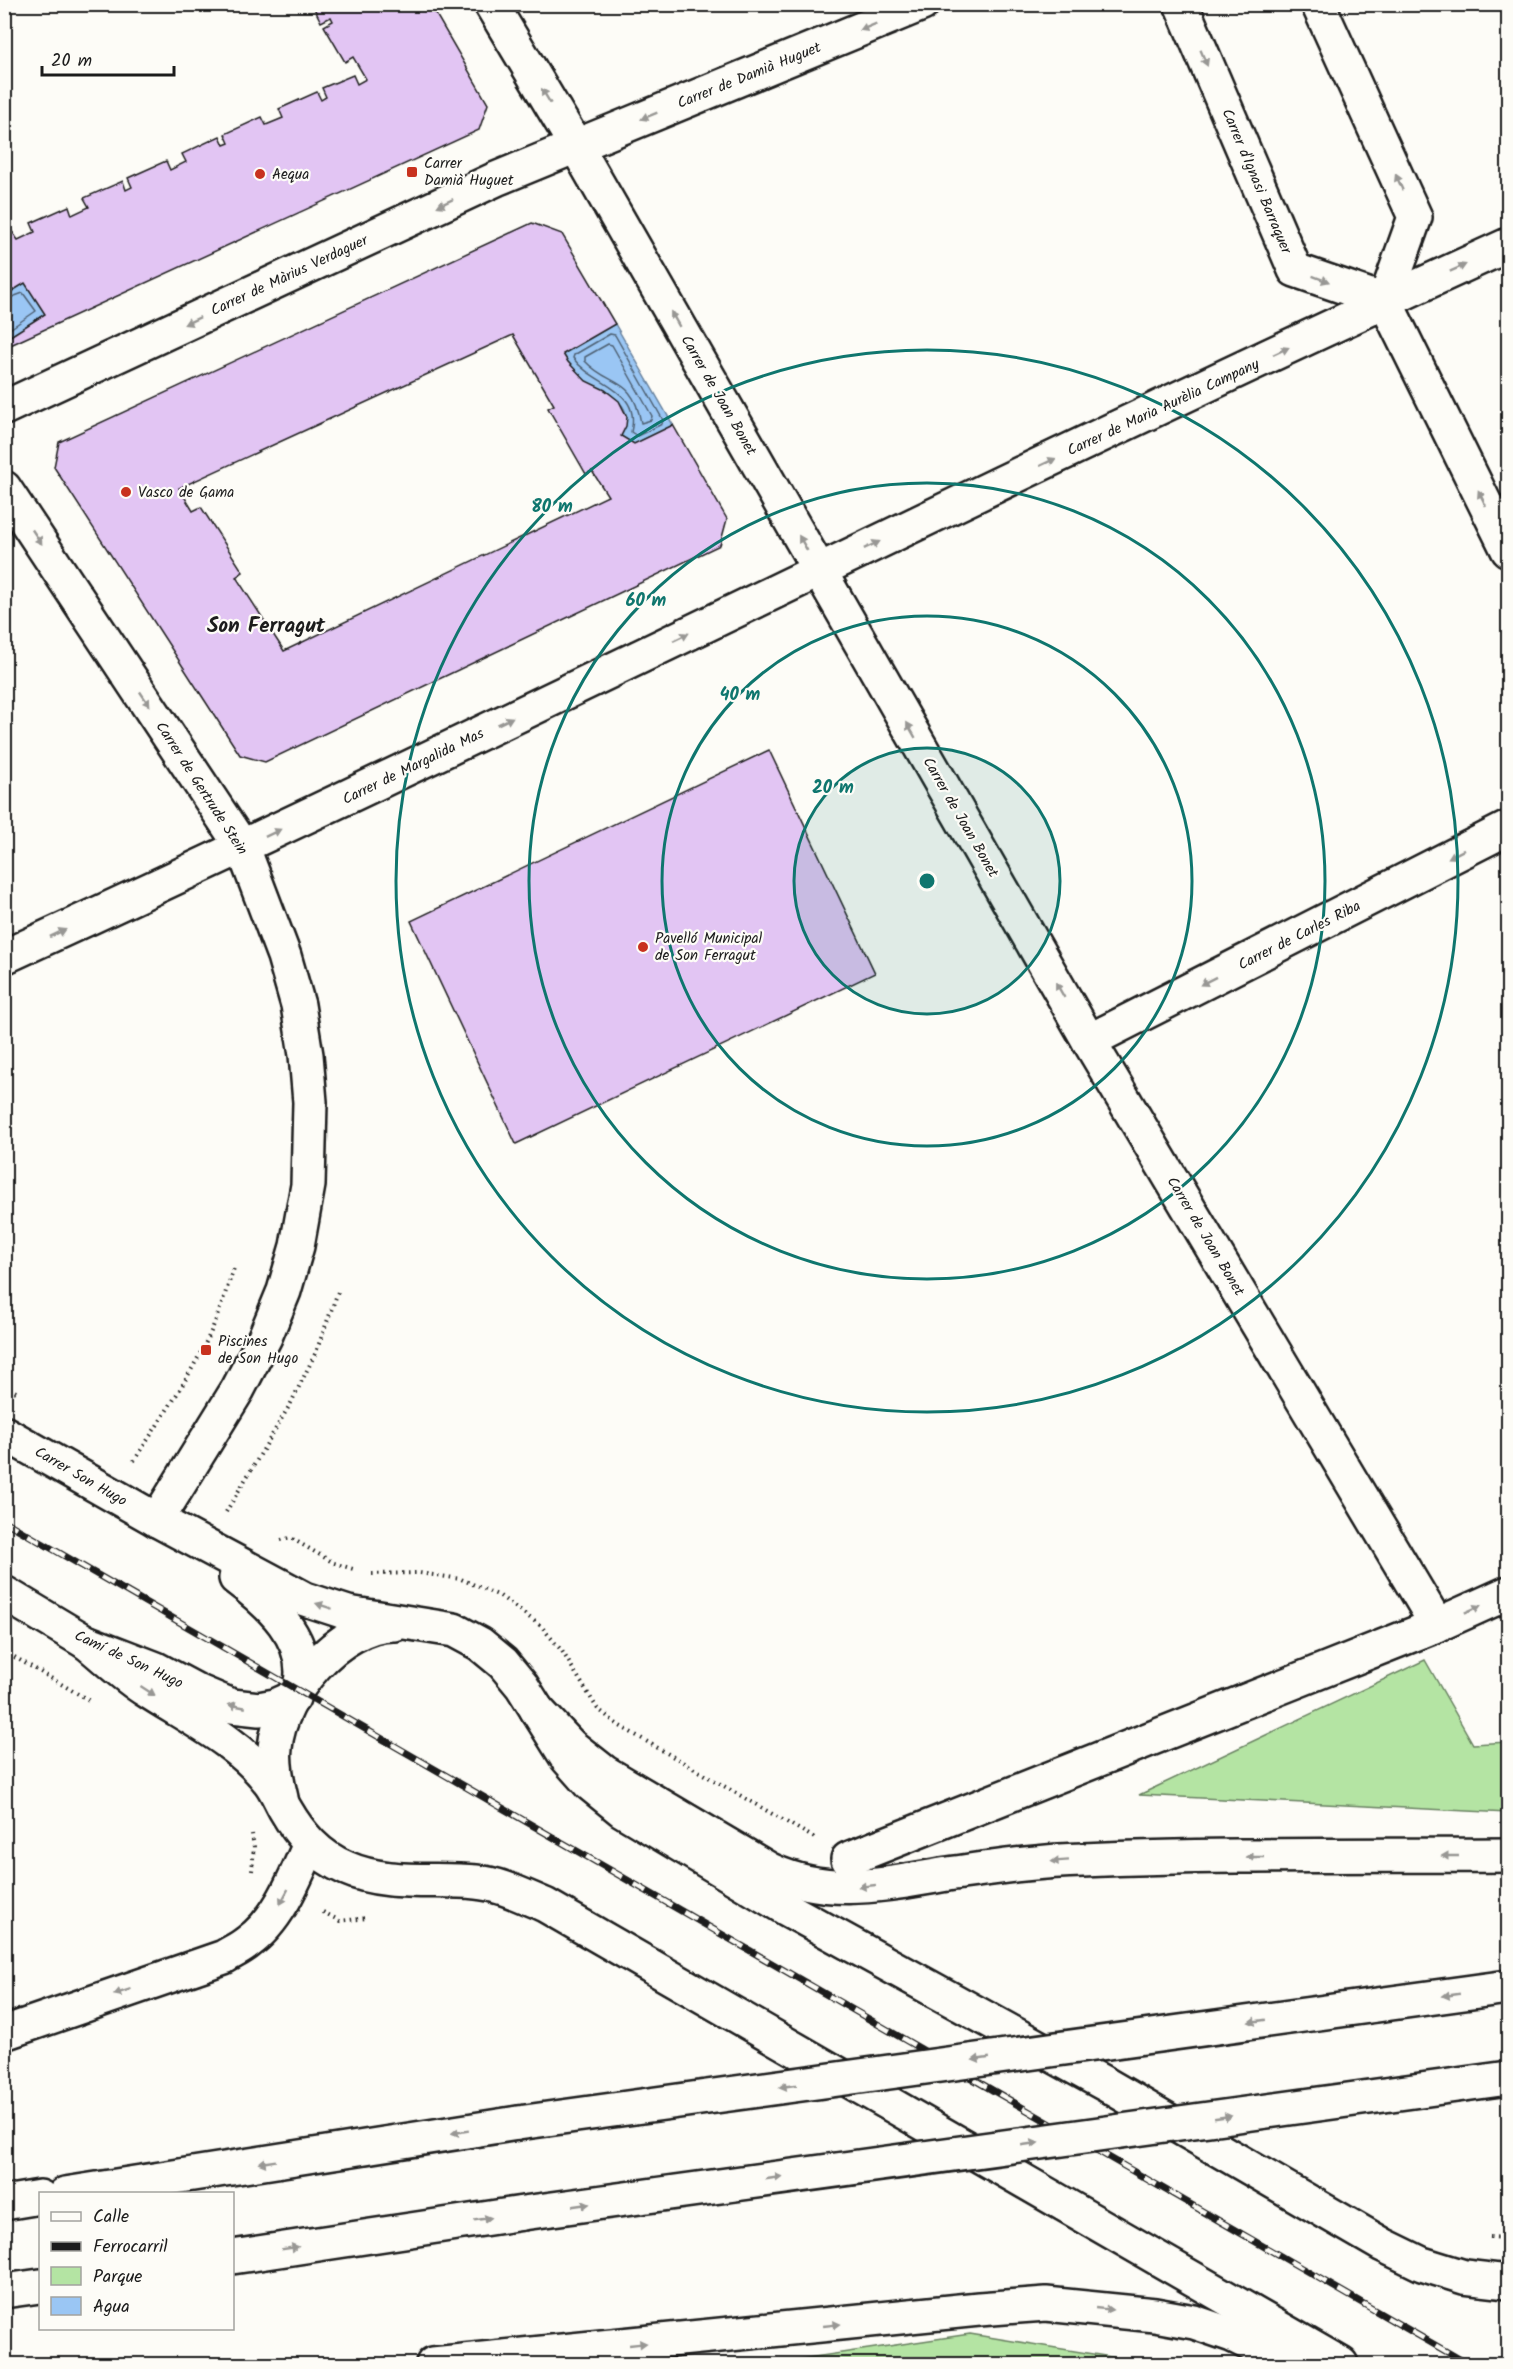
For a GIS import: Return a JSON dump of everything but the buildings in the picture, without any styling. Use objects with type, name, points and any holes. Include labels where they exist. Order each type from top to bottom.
[{"type":"main road","name":"Carrer de Joan Bonet","points":[[491,4],[576,146],[1089,1041],[1437,1625]]},
{"type":"main road","name":"Carrer de Damià Huguet","points":[[576,146],[922,4]]},
{"type":"main road","name":"Carrer d'Ignasi Barraquer","points":[[1181,4],[1295,270],[1385,302]]},
{"type":"main road","points":[[1318,4],[1415,217],[1385,302],[1509,550]]},
{"type":"main road","name":"Carrer de Màrius Verdaguer","points":[[4,408],[496,179],[576,146]]},
{"type":"main road","name":"Carrer de Maria Aurèlia Campany","points":[[819,571],[1509,245]]},
{"type":"main road","name":"Carrer de Gertrude Stein","points":[[4,488],[243,848],[284,956],[298,1005],[306,1055],[310,1102],[308,1185],[297,1246],[284,1291],[265,1337],[238,1389],[157,1520]]},
{"type":"main road","name":"Carrer de Margalida Mas","points":[[4,957],[243,848],[819,571]]},
{"type":"main road","name":"Carrer de Carles Riba","points":[[1089,1041],[1509,828]]},
{"type":"main road","name":"Carrer Son Hugo","points":[[4,1433],[157,1520]]},
{"type":"main road","points":[[157,1520],[305,1599],[348,1613],[454,1630],[480,1644],[503,1663],[522,1686],[567,1758],[590,1784],[622,1810],[786,1909],[1107,2085],[1383,2245],[1422,2264],[1464,2277],[1509,2282]]},
{"type":"main road","points":[[157,1520],[257,1594],[273,1609],[301,1655],[303,1671],[297,1690],[281,1722],[275,1747],[276,1777],[283,1806]]},
{"type":"main road","name":"Camí de Son Hugo","points":[[4,1593],[86,1642],[156,1669],[199,1692],[232,1706],[259,1709],[275,1706],[297,1690]]},
{"type":"main road","points":[[848,1859],[1437,1625],[1509,1593]]},
{"type":"main road","points":[[297,1690],[320,1661],[341,1644],[367,1629],[390,1624],[423,1624]]},
{"type":"main road","points":[[86,1642],[144,1689],[220,1737],[245,1757],[271,1782],[295,1826],[310,1844],[336,1863],[369,1876],[479,1882],[506,1889],[545,1905],[1341,2364]]},
{"type":"main road","points":[[537,1710],[580,1754],[625,1785],[770,1870],[788,1878],[826,1887],[870,1886],[979,1870],[1081,1860],[1509,1855]]},
{"type":"main road","points":[[4,2033],[224,1957],[250,1942],[264,1928],[287,1892],[310,1844]]},
{"type":"main road","points":[[71,2192],[518,2123],[1509,1987]]},
{"type":"main road","points":[[234,2257],[523,2213],[1509,2078]]},
{"type":"main road","points":[[4,2203],[39,2197]]},
{"type":"main road","points":[[4,2291],[39,2286]]},
{"type":"main road","points":[[433,2364],[1046,2304],[1099,2308],[1194,2322],[1232,2335],[1291,2364]]},
{"type":"path","points":[[134,1461],[206,1342],[219,1313],[234,1268]]},
{"type":"path","points":[[224,1515],[291,1403],[316,1352],[339,1289]]},
{"type":"path","points":[[4,1651],[95,1705]]},
{"type":"path","points":[[251,1829],[254,1847],[251,1871],[340,1921],[375,1917]]},
{"type":"green space","points":[[1425,1660],[1473,1744],[1508,1742],[1508,1813],[1139,1795]]},
{"type":"green space","points":[[970,2334],[1154,2364],[767,2364]]},
{"type":"water","points":[[25,283],[45,314],[5,340],[5,296]]},
{"type":"water","points":[[615,324],[673,425],[634,444],[621,436],[626,424],[623,407],[611,395],[582,378],[563,354]]},
{"type":"railway","points":[[4,1521],[1468,2364]]},
{"type":"place","name":"Carrer Damià Huguet","points":[[412,172]]},
{"type":"place","name":"Aequa","points":[[260,174]]},
{"type":"place","name":"Vasco de Gama","points":[[126,492]]},
{"type":"place","name":"Pavelló Municipal de Son Ferragut","points":[[643,947]]},
{"type":"place","name":"Piscines de Son Hugo","points":[[206,1350]]},
{"type":"district","name":"Son Ferragut","points":[[266,625]]}]
